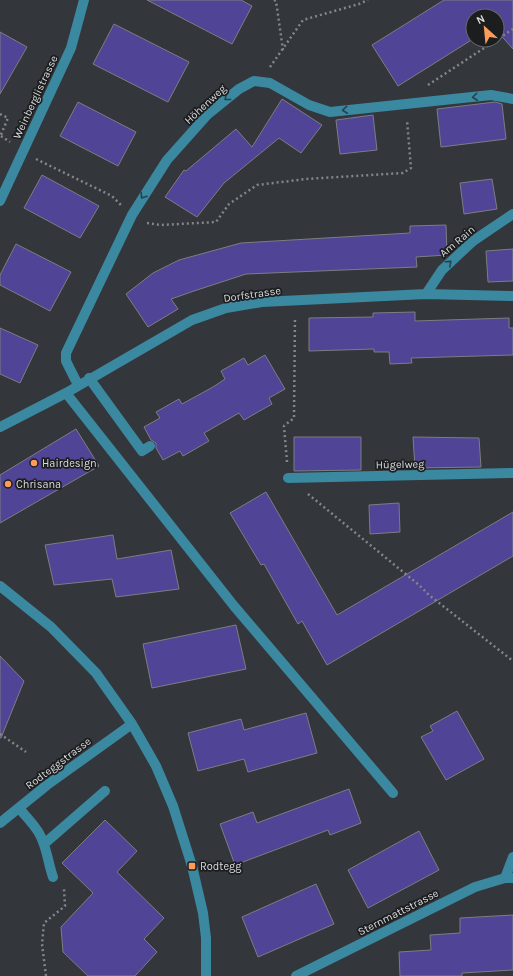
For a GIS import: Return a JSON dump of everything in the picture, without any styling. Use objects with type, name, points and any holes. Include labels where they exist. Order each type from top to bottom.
[{"type":"street","name":"Weinberglistrasse","points":[[0,201],[71,48],[84,0]]},
{"type":"street","name":"Höhenweg","points":[[78,385],[66,361],[66,353],[131,217],[167,160],[208,114],[239,89],[254,82],[260,82]]},
{"type":"street","points":[[260,82],[270,83],[309,105],[330,112],[491,95],[513,99]]},
{"type":"street","name":"Am Rain","points":[[426,294],[442,270],[473,241],[513,214]]},
{"type":"street","name":"Dorfstrasse","points":[[0,427],[66,392],[192,320],[226,308],[262,302],[426,294],[513,296]]},
{"type":"street","points":[[89,378],[142,451],[150,446]]},
{"type":"street","points":[[66,392],[234,606],[393,793]]},
{"type":"street","name":"Hügelweg","points":[[288,478],[513,473]]},
{"type":"street","points":[[0,586],[51,627],[96,673],[132,724],[156,766],[174,806],[192,866],[203,913],[206,938],[206,976]]},
{"type":"street","name":"Rodteggstrasse","points":[[0,823],[47,785],[132,724]]},
{"type":"street","points":[[44,844],[105,791]]},
{"type":"street","points":[[19,808],[41,836],[53,877]]},
{"type":"street","points":[[509,878],[513,857]]},
{"type":"street","name":"Sternmattstrasse","points":[[296,976],[474,887],[509,878]]},
{"type":"path","points":[[274,0],[276,0],[283,50]]},
{"type":"path","points":[[260,82],[303,20],[368,0]]},
{"type":"path","points":[[422,89],[513,29]]},
{"type":"path","points":[[32,157],[112,196],[131,217],[161,225],[216,222],[229,204],[257,185],[306,179],[403,173],[411,168],[405,104]]},
{"type":"path","points":[[0,114],[8,118],[0,136],[11,142]]},
{"type":"path","points":[[295,314],[294,418],[284,426],[288,478],[413,580],[429,595],[513,661]]},
{"type":"path","points":[[0,734],[26,752]]},
{"type":"path","points":[[46,976],[42,944],[44,924],[65,906],[64,890],[53,877]]},
{"type":"building","points":[[147,0],[241,0],[252,6],[232,44]]},
{"type":"building","points":[[444,0],[513,0],[513,49],[505,40],[505,8],[465,8],[465,44],[398,86],[372,45]]},
{"type":"building","points":[[114,24],[189,62],[168,102],[93,64]]},
{"type":"building","points":[[0,32],[27,47],[0,94]]},
{"type":"building","points":[[282,99],[322,125],[301,153],[279,138],[224,183],[197,217],[165,197],[184,170],[186,171],[236,129],[252,147]]},
{"type":"building","points":[[78,102],[136,132],[118,166],[60,136]]},
{"type":"building","points":[[495,102],[502,104],[506,139],[441,147],[437,109]]},
{"type":"building","points":[[373,115],[377,150],[340,154],[336,120]]},
{"type":"building","points":[[42,175],[99,206],[80,238],[24,208]]},
{"type":"building","points":[[492,179],[497,209],[464,214],[460,183]]},
{"type":"building","points":[[446,225],[447,255],[416,257],[417,267],[246,274],[171,299],[178,309],[148,327],[126,294],[153,273],[179,260],[241,243],[410,233],[410,226]]},
{"type":"building","points":[[16,244],[71,272],[50,311],[0,285],[0,275]]},
{"type":"building","points":[[513,249],[513,281],[488,282],[486,251]]},
{"type":"building","points":[[415,312],[415,321],[509,318],[509,328],[513,328],[513,355],[411,358],[412,363],[390,364],[389,352],[374,352],[374,349],[309,351],[309,318],[373,317],[373,313]]},
{"type":"building","points":[[0,328],[38,345],[20,383],[0,374]]},
{"type":"building","points":[[265,355],[285,389],[269,398],[272,404],[244,420],[239,413],[204,433],[209,441],[183,456],[180,451],[163,460],[156,448],[156,443],[151,440],[144,427],[160,418],[156,412],[179,399],[182,404],[213,387],[225,379],[221,371],[244,358],[248,365]]},
{"type":"building","points":[[76,429],[99,466],[0,523],[0,475]]},
{"type":"building","points":[[294,437],[361,437],[361,470],[294,471]]},
{"type":"building","points":[[413,437],[479,438],[481,467],[415,468]]},
{"type":"building","points":[[266,492],[337,615],[513,512],[513,556],[327,665],[302,621],[298,624],[264,564],[261,565],[230,513]]},
{"type":"building","points":[[399,503],[400,532],[370,534],[369,505]]},
{"type":"building","points":[[113,535],[117,559],[171,550],[179,589],[116,597],[112,579],[54,585],[45,545]]},
{"type":"building","points":[[236,625],[246,669],[152,688],[143,644]]},
{"type":"building","points":[[0,656],[24,681],[1,738],[0,738]]},
{"type":"building","points":[[457,711],[484,759],[446,780],[421,737],[433,731],[430,726]]},
{"type":"building","points":[[306,713],[317,753],[248,772],[244,759],[198,771],[188,733],[241,719],[244,730]]},
{"type":"building","points":[[349,789],[361,823],[330,835],[328,830],[235,865],[220,824],[253,812],[257,823]]},
{"type":"building","points":[[105,820],[137,851],[117,872],[164,918],[144,939],[157,952],[135,976],[88,976],[63,952],[61,927],[93,893],[62,863]]},
{"type":"building","points":[[419,831],[439,870],[368,908],[348,870]]},
{"type":"building","points":[[316,884],[334,924],[258,957],[242,917]]},
{"type":"building","points":[[513,915],[513,970],[462,973],[462,976],[400,976],[399,952],[431,950],[430,935],[460,933],[460,918]]},
{"type":"place","name":"Hairdesign","points":[[34,463]]},
{"type":"place","name":"Chrisana","points":[[8,484]]},
{"type":"place","name":"Rodtegg","points":[[192,866]]}]
